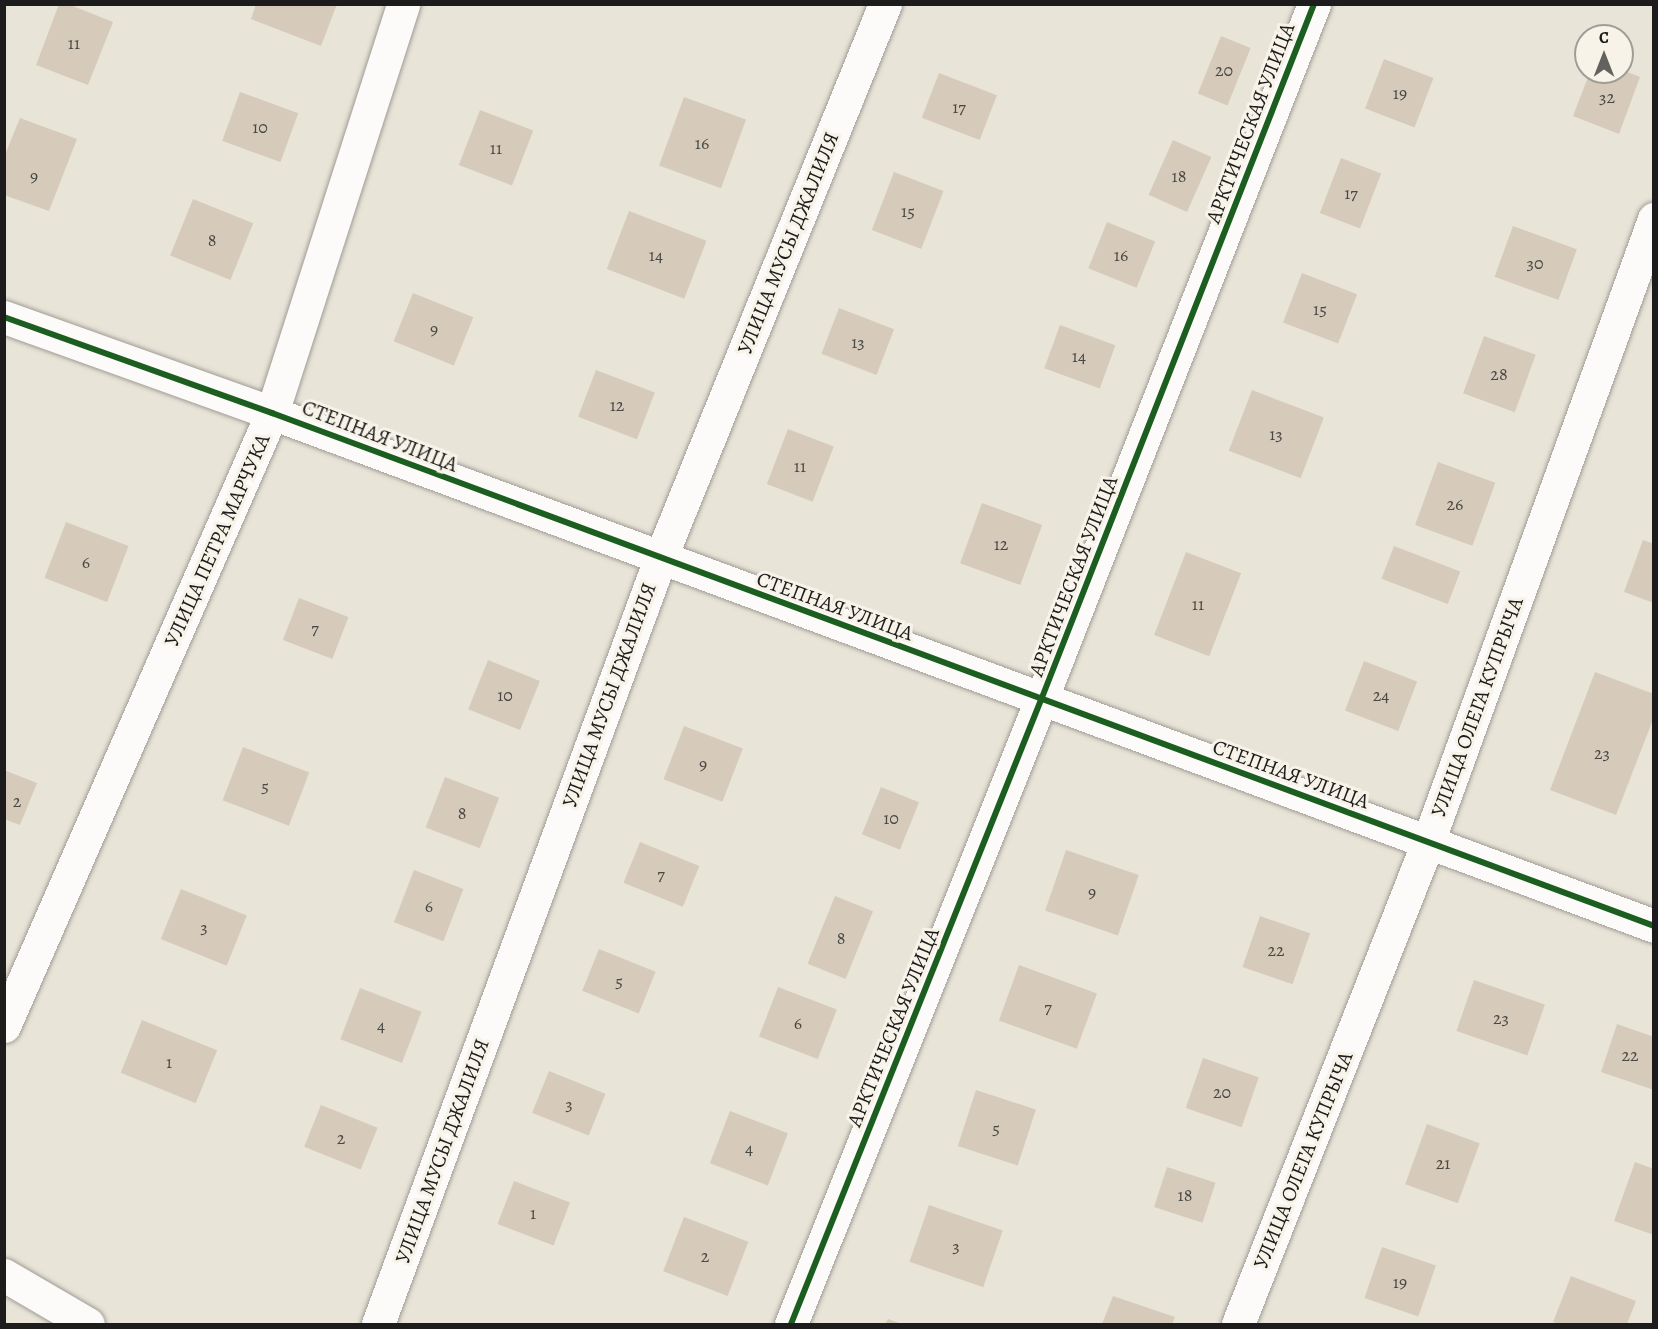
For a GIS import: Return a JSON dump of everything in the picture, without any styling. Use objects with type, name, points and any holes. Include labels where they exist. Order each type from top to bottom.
[{"type":"street","name":"УЛИЦА ПЕТРА МАРЧУКА","points":[[4,1026],[272,413],[403,4]]},
{"type":"street","name":"УЛИЦА МУСЫ ДЖАЛИЛЯ","points":[[378,1324],[660,559],[885,4]]},
{"type":"street","name":"АРКТИЧЕСКАЯ УЛИЦА","points":[[791,1324],[1041,700],[1314,4]]},
{"type":"street","name":"УЛИЦА ОЛЕГА КУПРЫЧА","points":[[1238,1324],[1428,842],[1653,219]]},
{"type":"street","name":"СТЕПНАЯ УЛИЦА","points":[[4,317],[272,413],[1653,926]]},
{"type":"street","points":[[4,1275],[88,1324]]},
{"type":"building","points":[[59,4],[68,4],[113,22],[88,85],[36,65]]},
{"type":"building","points":[[256,4],[337,4],[321,46],[251,19]]},
{"type":"building","points":[[1221,36],[1251,48],[1227,105],[1198,93]]},
{"type":"building","points":[[1384,59],[1433,78],[1414,127],[1365,108]]},
{"type":"building","points":[[939,73],[997,95],[980,140],[922,118]]},
{"type":"building","points":[[1634,75],[1640,77],[1619,134],[1573,116],[1585,84],[1634,84]]},
{"type":"building","points":[[240,92],[298,113],[280,162],[222,141]]},
{"type":"building","points":[[684,97],[746,120],[721,188],[659,166]]},
{"type":"building","points":[[480,110],[533,130],[512,186],[459,165]]},
{"type":"building","points":[[20,118],[77,139],[49,211],[4,195],[4,157]]},
{"type":"building","points":[[1173,140],[1211,157],[1187,212],[1149,195]]},
{"type":"building","points":[[1341,158],[1381,173],[1360,228],[1320,213]]},
{"type":"building","points":[[894,172],[943,191],[921,249],[872,230]]},
{"type":"building","points":[[193,199],[253,223],[230,280],[170,256]]},
{"type":"building","points":[[629,211],[706,241],[684,299],[607,269]]},
{"type":"building","points":[[1107,222],[1155,241],[1136,288],[1088,268]]},
{"type":"building","points":[[1513,226],[1577,249],[1558,300],[1495,277]]},
{"type":"building","points":[[1302,273],[1357,294],[1338,344],[1283,322]]},
{"type":"building","points":[[413,293],[473,317],[454,366],[394,341]]},
{"type":"building","points":[[839,308],[894,329],[877,375],[821,354]]},
{"type":"building","points":[[1060,325],[1115,345],[1100,388],[1044,368]]},
{"type":"building","points":[[1484,336],[1536,355],[1515,412],[1463,393]]},
{"type":"building","points":[[596,370],[655,393],[637,439],[578,417]]},
{"type":"building","points":[[1252,390],[1324,418],[1301,478],[1229,451]]},
{"type":"building","points":[[788,429],[834,447],[813,502],[767,484]]},
{"type":"building","points":[[1438,462],[1495,483],[1472,546],[1415,525]]},
{"type":"building","points":[[982,503],[1042,525],[1020,585],[960,563]]},
{"type":"building","points":[[66,522],[129,546],[107,602],[44,578]]},
{"type":"building","points":[[1643,540],[1654,544],[1654,603],[1624,592]]},
{"type":"building","points":[[1394,546],[1460,571],[1448,604],[1381,579]]},
{"type":"building","points":[[1186,552],[1241,573],[1209,656],[1154,635]]},
{"type":"building","points":[[299,598],[348,617],[332,659],[283,640]]},
{"type":"building","points":[[488,660],[540,681],[520,730],[468,709]]},
{"type":"building","points":[[1364,661],[1417,681],[1398,731],[1345,710]]},
{"type":"building","points":[[1595,672],[1654,694],[1654,717],[1616,815],[1550,790]]},
{"type":"building","points":[[684,726],[743,749],[722,802],[664,779]]},
{"type":"building","points":[[243,747],[309,772],[289,826],[223,800]]},
{"type":"building","points":[[4,770],[37,783],[20,825],[4,819]]},
{"type":"building","points":[[445,777],[499,798],[480,848],[426,827]]},
{"type":"building","points":[[881,787],[919,802],[900,850],[862,834]]},
{"type":"building","points":[[640,842],[699,866],[683,907],[624,883]]},
{"type":"building","points":[[1066,850],[1139,875],[1118,936],[1045,911]]},
{"type":"building","points":[[414,870],[463,889],[443,941],[394,922]]},
{"type":"building","points":[[181,889],[247,916],[227,966],[161,939]]},
{"type":"building","points":[[835,896],[873,911],[846,979],[808,964]]},
{"type":"building","points":[[1260,916],[1310,933],[1293,984],[1242,967]]},
{"type":"building","points":[[599,949],[656,972],[639,1014],[582,991]]},
{"type":"building","points":[[1019,965],[1097,993],[1077,1049],[999,1020]]},
{"type":"building","points":[[1474,980],[1545,1004],[1527,1055],[1456,1031]]},
{"type":"building","points":[[778,987],[837,1010],[818,1059],[759,1036]]},
{"type":"building","points":[[360,988],[422,1012],[402,1063],[340,1039]]},
{"type":"building","points":[[142,1020],[217,1050],[196,1103],[121,1073]]},
{"type":"building","points":[[1617,1024],[1654,1037],[1654,1090],[1601,1072]]},
{"type":"building","points":[[1203,1058],[1259,1077],[1242,1127],[1186,1108]]},
{"type":"building","points":[[549,1071],[606,1094],[589,1136],[532,1113]]},
{"type":"building","points":[[976,1090],[1036,1109],[1018,1166],[958,1146]]},
{"type":"building","points":[[321,1105],[378,1128],[361,1170],[304,1147]]},
{"type":"building","points":[[730,1111],[788,1133],[768,1185],[710,1163]]},
{"type":"building","points":[[1427,1124],[1480,1143],[1458,1203],[1405,1184]]},
{"type":"building","points":[[1635,1162],[1654,1169],[1654,1235],[1614,1221]]},
{"type":"building","points":[[1167,1167],[1216,1183],[1203,1223],[1154,1207]]},
{"type":"building","points":[[514,1181],[570,1203],[554,1245],[498,1224]]},
{"type":"building","points":[[929,1205],[1003,1230],[983,1287],[909,1262]]},
{"type":"building","points":[[684,1217],[748,1242],[728,1296],[663,1271]]},
{"type":"building","points":[[1382,1247],[1436,1266],[1418,1317],[1364,1298]]},
{"type":"building","points":[[1571,1276],[1636,1301],[1627,1324],[1560,1324],[1553,1322]]},
{"type":"building","points":[[1113,1296],[1175,1317],[1172,1324],[1102,1324]]},
{"type":"building","points":[[888,1319],[902,1324],[885,1324]]},
{"type":"cycle path","points":[[791,1324],[1041,700],[1314,4]]},
{"type":"cycle path","points":[[4,317],[272,413],[1654,926]]}]
